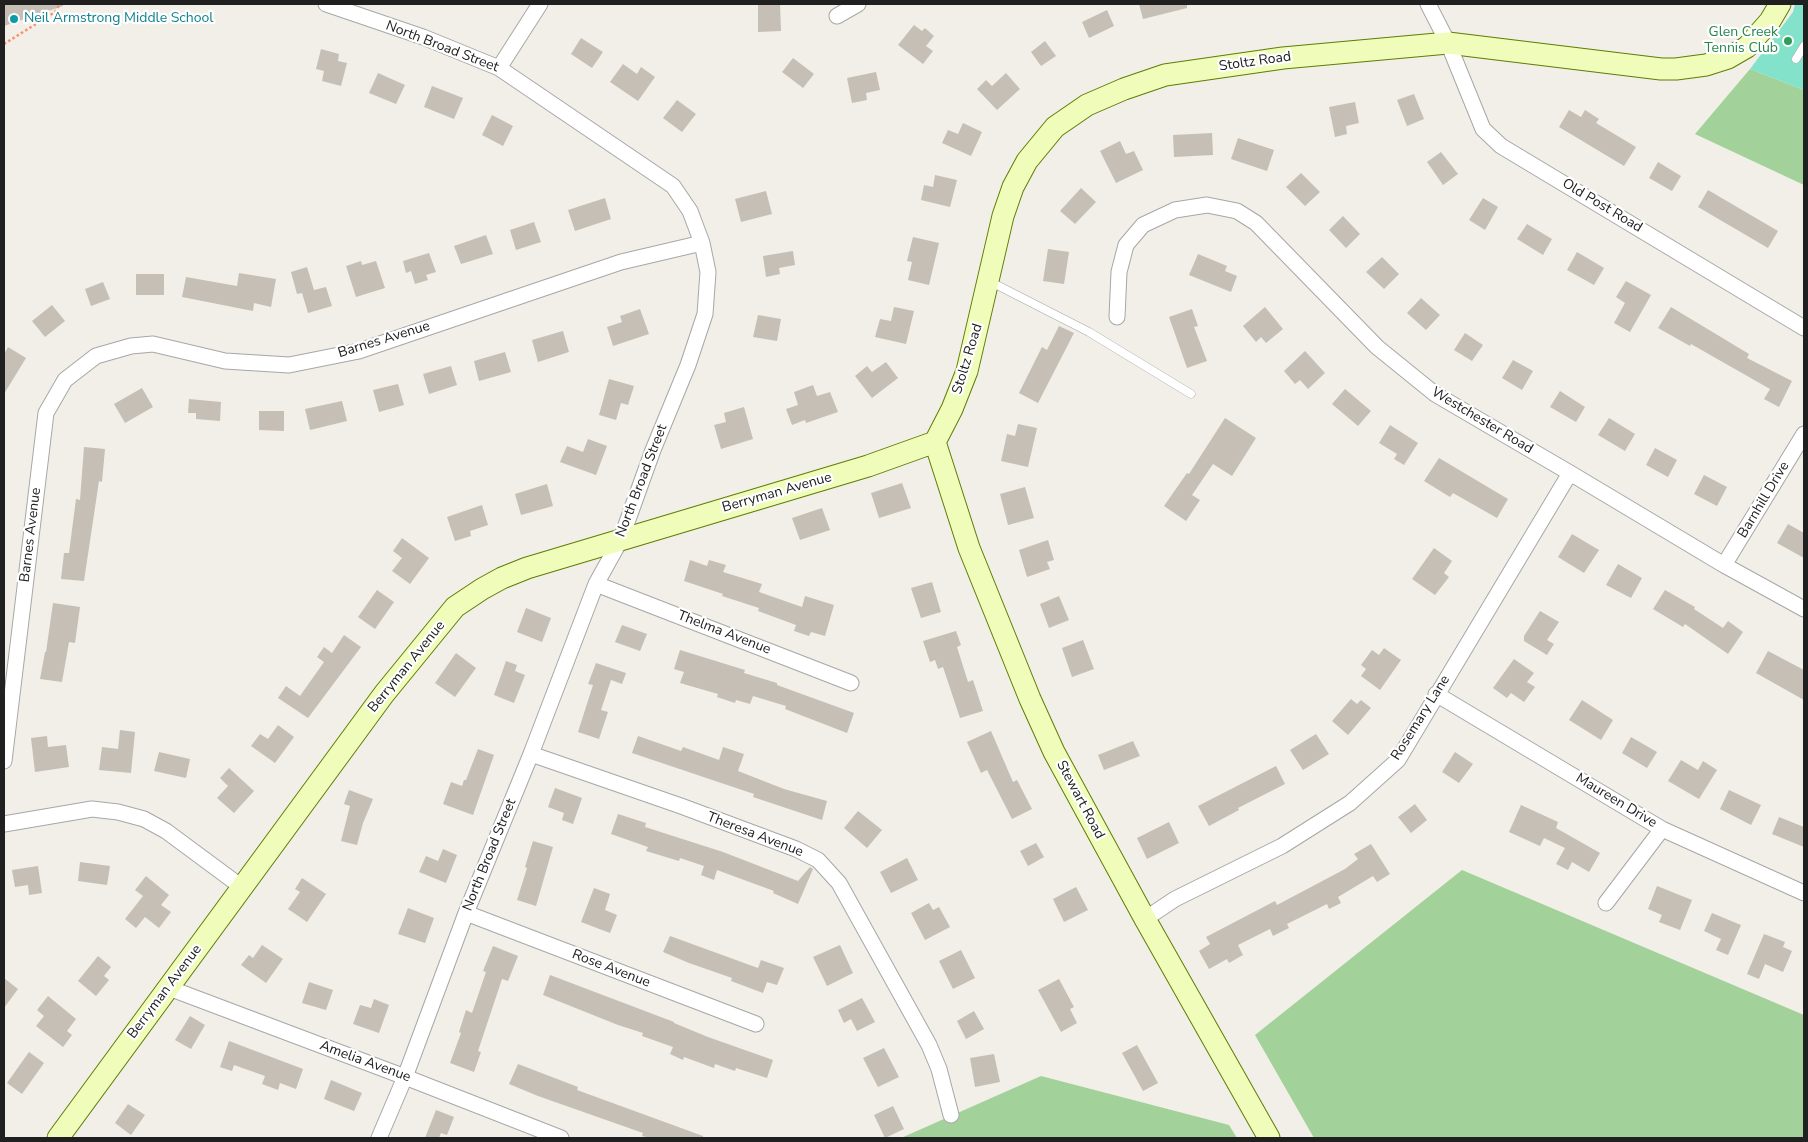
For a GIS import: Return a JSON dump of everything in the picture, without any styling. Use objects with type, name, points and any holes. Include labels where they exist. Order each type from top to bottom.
[{"type":"street","name":"North Broad Street","points":[[326,4],[423,37],[499,68],[673,186],[690,211],[702,243],[708,272],[705,314],[688,365],[653,450],[621,539],[596,584],[531,754],[466,913],[405,1077],[379,1138]]},
{"type":"street","points":[[499,68],[540,4]]},
{"type":"street","points":[[837,16],[858,4]]},
{"type":"street","name":"Old Post Road","points":[[1428,4],[1448,43],[1483,129],[1501,146],[1804,328]]},
{"type":"street","name":"Stoltz Road","points":[[935,442],[952,409],[967,371],[1003,216],[1013,187],[1027,161],[1055,127],[1087,105],[1124,89],[1165,75],[1283,58],[1448,43],[1631,66],[1676,69],[1706,65],[1728,58],[1748,46],[1759,36],[1780,4]]},
{"type":"street","name":"Westchester Road","points":[[1117,317],[1119,272],[1126,245],[1142,225],[1175,210],[1207,204],[1237,211],[1256,222],[1377,348],[1434,394],[1724,566],[1804,609]]},
{"type":"street","name":"Barnes Avenue","points":[[4,761],[46,413],[65,380],[96,356],[131,346],[153,344],[225,361],[289,365],[359,351],[621,262],[702,243]]},
{"type":"street","name":"Barnhill Drive","points":[[1724,566],[1804,434]]},
{"type":"street","name":"Berryman Avenue","points":[[58,1138],[384,694],[455,607],[482,588],[527,568],[868,466],[935,442]]},
{"type":"street","name":"Stewart Road","points":[[935,442],[969,548],[1030,699],[1054,752],[1144,919],[1269,1138]]},
{"type":"street","name":"Rosemary Lane","points":[[1144,919],[1175,900],[1282,846],[1350,803],[1398,760],[1570,473]]},
{"type":"street","name":"Thelma Avenue","points":[[596,584],[851,683]]},
{"type":"street","name":"Maureen Drive","points":[[1436,694],[1662,829],[1804,893]]},
{"type":"street","name":"Theresa Avenue","points":[[531,754],[681,806],[796,849],[818,860],[839,883],[929,1045],[939,1069],[950,1115]]},
{"type":"street","points":[[4,824],[92,809],[118,812],[144,819],[166,831],[243,888]]},
{"type":"street","points":[[1606,903],[1662,829]]},
{"type":"street","name":"Rose Avenue","points":[[466,913],[756,1024]]},
{"type":"street","name":"Amelia Avenue","points":[[169,988],[561,1138]]},
{"type":"lane","points":[[1796,60],[1804,46]]},
{"type":"lane","points":[[989,281],[1089,332],[1191,394]]},
{"type":"path","points":[[4,44],[55,12],[60,4]]},
{"type":"green space","name":"Glen Creek Tennis Club","points":[[1795,4],[1804,4],[1804,90],[1750,69],[1793,12]]},
{"type":"green space","points":[[1750,69],[1804,90],[1804,185],[1695,134]]},
{"type":"green space","points":[[1462,870],[1804,1015],[1804,1138],[1314,1138],[1255,1035]]},
{"type":"green space","points":[[1041,1076],[1229,1125],[1237,1138],[901,1138]]},
{"type":"building","name":"Neil Armstrong Middle School","points":[[4,4],[63,4],[63,6],[4,26]]},
{"type":"building","points":[[758,4],[780,4],[781,31],[758,32]]},
{"type":"building","points":[[1139,4],[1187,4],[1187,8],[1143,19]]},
{"type":"building","points":[[1107,10],[1114,26],[1089,38],[1082,22]]},
{"type":"building","points":[[914,25],[922,31],[925,28],[934,36],[926,46],[933,51],[923,64],[898,45]]},
{"type":"building","points":[[581,38],[603,52],[592,68],[571,54]]},
{"type":"building","points":[[1045,41],[1056,56],[1041,66],[1031,52]]},
{"type":"building","points":[[321,49],[339,54],[338,61],[347,63],[341,86],[322,81],[324,71],[316,69]]},
{"type":"building","points":[[793,58],[814,74],[803,88],[782,72]]},
{"type":"building","points":[[623,64],[637,74],[641,67],[655,77],[638,101],[610,82]]},
{"type":"building","points":[[876,72],[880,90],[866,93],[867,100],[852,103],[847,78]]},
{"type":"building","points":[[378,73],[405,85],[396,104],[369,93]]},
{"type":"building","points":[[1006,73],[1020,89],[997,110],[977,89],[986,80],[992,86]]},
{"type":"building","points":[[432,86],[463,98],[454,119],[424,107]]},
{"type":"building","points":[[1414,94],[1424,119],[1407,126],[1397,100]]},
{"type":"building","points":[[677,100],[696,114],[682,132],[663,118]]},
{"type":"building","points":[[1355,102],[1359,123],[1346,126],[1347,134],[1335,137],[1329,107]]},
{"type":"building","points":[[1569,110],[1581,117],[1585,110],[1599,119],[1596,123],[1636,147],[1624,166],[1559,127]]},
{"type":"building","points":[[492,115],[513,126],[503,146],[482,135]]},
{"type":"building","points":[[963,123],[982,132],[971,156],[942,143],[948,130],[958,134]]},
{"type":"building","points":[[1212,133],[1213,155],[1174,157],[1173,135]]},
{"type":"building","points":[[1238,138],[1274,150],[1267,171],[1231,159]]},
{"type":"building","points":[[1120,141],[1126,154],[1134,151],[1143,170],[1116,183],[1100,151]]},
{"type":"building","points":[[1441,152],[1458,174],[1443,185],[1427,162]]},
{"type":"building","points":[[1658,162],[1681,176],[1672,191],[1649,178]]},
{"type":"building","points":[[1301,173],[1320,192],[1305,206],[1286,187]]},
{"type":"building","points":[[935,175],[957,180],[950,207],[921,200],[924,185],[933,187]]},
{"type":"building","points":[[1081,188],[1096,202],[1075,224],[1060,211]]},
{"type":"building","points":[[1708,190],[1778,231],[1768,248],[1698,207]]},
{"type":"building","points":[[766,191],[772,214],[741,222],[735,199]]},
{"type":"building","points":[[605,198],[611,219],[575,231],[568,210]]},
{"type":"building","points":[[1483,198],[1498,207],[1485,230],[1469,220]]},
{"type":"building","points":[[1343,216],[1360,234],[1346,248],[1329,230]]},
{"type":"building","points":[[534,222],[541,242],[516,250],[510,230]]},
{"type":"building","points":[[1527,224],[1552,239],[1543,255],[1517,239]]},
{"type":"building","points":[[486,235],[493,254],[461,264],[454,246]]},
{"type":"building","points":[[913,237],[939,243],[929,285],[908,280],[912,262],[907,261]]},
{"type":"building","points":[[1048,249],[1069,252],[1064,284],[1043,281]]},
{"type":"building","points":[[793,251],[795,265],[779,268],[780,274],[766,277],[763,256]]},
{"type":"building","points":[[1577,252],[1604,268],[1594,285],[1567,270]]},
{"type":"building","points":[[429,253],[436,272],[426,275],[428,280],[415,284],[411,271],[406,273],[403,261]]},
{"type":"building","points":[[1198,254],[1227,266],[1225,271],[1237,276],[1231,292],[1189,275]]},
{"type":"building","points":[[1382,257],[1399,274],[1384,289],[1366,272]]},
{"type":"building","points":[[361,261],[362,265],[376,261],[385,288],[356,297],[346,266]]},
{"type":"building","points":[[307,267],[314,290],[326,287],[332,306],[308,313],[302,293],[297,294],[291,272]]},
{"type":"building","points":[[239,273],[276,279],[271,307],[254,303],[253,311],[182,297],[186,277],[237,286]]},
{"type":"building","points":[[136,274],[164,274],[164,295],[136,295]]},
{"type":"building","points":[[1626,281],[1651,295],[1630,332],[1614,323],[1625,303],[1616,297]]},
{"type":"building","points":[[103,282],[110,299],[91,306],[85,289]]},
{"type":"building","points":[[1421,298],[1440,315],[1426,330],[1407,313]]},
{"type":"building","points":[[52,305],[65,321],[45,337],[32,321]]},
{"type":"building","points":[[894,307],[914,311],[906,344],[875,337],[880,319],[891,321]]},
{"type":"building","points":[[1265,307],[1283,329],[1266,343],[1261,337],[1256,342],[1243,326]]},
{"type":"building","points":[[1671,307],[1749,354],[1747,358],[1792,381],[1779,407],[1764,399],[1770,389],[1691,344],[1690,346],[1658,328]]},
{"type":"building","points":[[640,309],[649,334],[613,346],[607,327],[622,322],[620,316]]},
{"type":"building","points":[[1192,309],[1198,326],[1194,327],[1207,361],[1187,368],[1169,317]]},
{"type":"building","points":[[758,315],[781,319],[777,341],[753,337]]},
{"type":"building","points":[[1059,326],[1074,333],[1038,403],[1019,393],[1042,347],[1047,350]]},
{"type":"building","points":[[563,331],[569,352],[538,362],[532,340]]},
{"type":"building","points":[[1465,333],[1483,345],[1472,361],[1454,350]]},
{"type":"building","points":[[8,347],[26,358],[4,394],[4,354]]},
{"type":"building","points":[[1305,351],[1325,373],[1308,389],[1300,380],[1295,384],[1284,371]]},
{"type":"building","points":[[505,352],[511,372],[479,381],[474,361]]},
{"type":"building","points":[[1513,360],[1533,371],[1522,390],[1502,378]]},
{"type":"building","points":[[886,362],[898,378],[872,398],[855,376],[867,366],[872,372]]},
{"type":"building","points":[[451,366],[457,385],[429,394],[423,374]]},
{"type":"building","points":[[609,379],[634,386],[628,405],[621,403],[616,420],[599,415]]},
{"type":"building","points":[[398,384],[404,405],[379,412],[373,390]]},
{"type":"building","points":[[813,385],[817,396],[830,392],[838,412],[806,423],[805,420],[792,425],[786,409],[798,405],[794,392]]},
{"type":"building","points":[[142,388],[153,407],[125,423],[114,404]]},
{"type":"building","points":[[1345,389],[1371,411],[1358,426],[1332,404]]},
{"type":"building","points":[[1560,391],[1585,407],[1576,422],[1550,407]]},
{"type":"building","points":[[189,399],[221,402],[220,421],[196,419],[196,413],[188,413]]},
{"type":"building","points":[[342,401],[347,421],[310,430],[305,409]]},
{"type":"building","points":[[744,407],[753,439],[721,449],[714,425],[726,422],[724,413]]},
{"type":"building","points":[[259,411],[284,411],[284,431],[259,430]]},
{"type":"building","points":[[1225,418],[1256,438],[1232,476],[1213,464],[1192,495],[1200,500],[1186,521],[1164,506],[1187,473],[1189,474]]},
{"type":"building","points":[[1609,418],[1635,434],[1625,451],[1598,435]]},
{"type":"building","points":[[1018,424],[1037,428],[1028,467],[1001,461],[1007,434],[1015,436]]},
{"type":"building","points":[[1390,425],[1418,443],[1404,465],[1394,459],[1397,454],[1379,443]]},
{"type":"building","points":[[588,439],[607,446],[596,475],[560,462],[567,446],[583,452]]},
{"type":"building","points":[[84,447],[105,449],[102,482],[99,481],[84,581],[61,579],[64,553],[69,553],[76,499],[80,500]]},
{"type":"building","points":[[1655,448],[1677,460],[1668,477],[1646,465]]},
{"type":"building","points":[[1439,458],[1508,499],[1497,518],[1453,493],[1450,497],[1424,481]]},
{"type":"building","points":[[1704,475],[1727,487],[1717,506],[1694,494]]},
{"type":"building","points":[[902,483],[911,508],[879,518],[871,493]]},
{"type":"building","points":[[547,484],[553,506],[521,515],[515,494]]},
{"type":"building","points":[[1025,487],[1034,518],[1008,525],[1000,494]]},
{"type":"building","points":[[482,505],[488,525],[470,531],[471,536],[455,541],[447,517]]},
{"type":"building","points":[[822,508],[830,530],[800,540],[792,518]]},
{"type":"building","points":[[1788,524],[1804,533],[1804,558],[1777,543]]},
{"type":"building","points":[[1572,534],[1599,550],[1584,573],[1558,557]]},
{"type":"building","points":[[402,538],[429,558],[410,584],[392,571],[402,558],[393,551]]},
{"type":"building","points":[[1048,540],[1054,560],[1047,562],[1050,569],[1027,577],[1019,550]]},
{"type":"building","points":[[1434,548],[1452,561],[1444,573],[1449,577],[1435,595],[1412,579]]},
{"type":"building","points":[[690,560],[707,566],[709,560],[726,565],[723,572],[762,584],[759,592],[802,607],[805,596],[834,605],[825,636],[811,632],[809,636],[794,631],[796,625],[758,611],[759,608],[684,581]]},
{"type":"building","points":[[1618,564],[1642,578],[1631,598],[1606,585]]},
{"type":"building","points":[[932,582],[941,612],[921,618],[911,588]]},
{"type":"building","points":[[377,590],[394,602],[375,629],[358,617]]},
{"type":"building","points":[[1665,590],[1695,607],[1694,609],[1723,628],[1728,621],[1743,632],[1728,654],[1685,624],[1683,627],[1653,609]]},
{"type":"building","points":[[1059,596],[1069,620],[1049,628],[1040,604]]},
{"type":"building","points":[[53,603],[80,607],[75,643],[69,642],[62,682],[40,679]]},
{"type":"building","points":[[526,608],[551,618],[542,642],[517,632]]},
{"type":"building","points":[[1540,611],[1559,622],[1547,640],[1554,644],[1547,655],[1524,641],[1524,636]]},
{"type":"building","points":[[622,625],[647,634],[640,651],[615,642]]},
{"type":"building","points":[[956,631],[961,645],[957,647],[968,682],[973,680],[983,711],[960,718],[943,667],[938,669],[935,660],[930,662],[923,641]]},
{"type":"building","points":[[344,635],[361,647],[308,718],[278,698],[286,686],[300,696],[324,662],[317,657],[324,647],[332,653]]},
{"type":"building","points":[[1083,640],[1094,669],[1072,677],[1062,648]]},
{"type":"building","points":[[1384,648],[1401,660],[1380,690],[1361,676],[1366,669],[1361,665],[1372,650],[1379,655]]},
{"type":"building","points":[[680,650],[745,670],[744,673],[777,683],[777,685],[854,713],[847,733],[785,709],[786,706],[753,696],[750,704],[736,700],[735,703],[717,697],[718,694],[680,683],[684,672],[674,669]]},
{"type":"building","points":[[1768,651],[1804,670],[1804,700],[1756,673]]},
{"type":"building","points":[[456,653],[476,668],[455,697],[435,683]]},
{"type":"building","points":[[1514,659],[1534,673],[1527,682],[1535,687],[1524,702],[1511,693],[1507,698],[1493,688]]},
{"type":"building","points":[[506,661],[517,665],[515,671],[525,675],[514,703],[494,695]]},
{"type":"building","points":[[596,663],[626,673],[622,684],[611,680],[601,710],[608,712],[599,739],[578,732],[593,685],[588,684]]},
{"type":"building","points":[[1351,699],[1357,704],[1361,700],[1371,708],[1348,735],[1332,721]]},
{"type":"building","points":[[1582,700],[1613,720],[1601,740],[1569,720]]},
{"type":"building","points":[[278,725],[294,737],[275,763],[251,746],[260,734],[268,739]]},
{"type":"building","points":[[120,730],[135,732],[131,773],[99,770],[102,747],[118,749]]},
{"type":"building","points":[[991,731],[1013,782],[1017,780],[1032,809],[1012,819],[987,770],[981,773],[967,742]]},
{"type":"building","points":[[1316,734],[1329,754],[1303,770],[1290,750]]},
{"type":"building","points":[[47,736],[48,747],[66,745],[69,767],[35,772],[31,738]]},
{"type":"building","points":[[638,736],[681,751],[683,747],[719,760],[723,747],[744,754],[738,771],[784,789],[827,801],[822,820],[753,797],[754,794],[632,753]]},
{"type":"building","points":[[1631,737],[1657,752],[1647,768],[1622,753]]},
{"type":"building","points":[[1133,741],[1140,756],[1104,770],[1098,755]]},
{"type":"building","points":[[478,749],[494,755],[473,815],[443,804],[451,782],[462,786],[464,780],[466,780]]},
{"type":"building","points":[[159,752],[190,759],[186,778],[154,771]]},
{"type":"building","points":[[1455,752],[1473,764],[1459,783],[1442,772]]},
{"type":"building","points":[[1681,760],[1698,770],[1703,761],[1717,770],[1699,799],[1668,781]]},
{"type":"building","points":[[1276,766],[1285,784],[1238,808],[1239,810],[1209,826],[1198,806]]},
{"type":"building","points":[[229,768],[254,791],[234,813],[217,798],[228,786],[220,778]]},
{"type":"building","points":[[555,788],[582,798],[573,824],[562,820],[564,813],[548,807]]},
{"type":"building","points":[[349,790],[373,799],[363,823],[357,845],[341,841],[350,806],[344,804]]},
{"type":"building","points":[[1729,790],[1761,805],[1751,825],[1720,809]]},
{"type":"building","points":[[1415,804],[1427,820],[1411,833],[1398,817]]},
{"type":"building","points":[[1521,805],[1558,822],[1556,828],[1600,853],[1589,872],[1572,862],[1568,870],[1556,864],[1565,848],[1544,838],[1540,846],[1509,832]]},
{"type":"building","points":[[858,811],[882,830],[867,848],[844,828]]},
{"type":"building","points":[[618,814],[646,823],[645,827],[723,852],[798,881],[810,867],[813,869],[798,904],[773,893],[774,891],[717,870],[714,880],[701,875],[704,866],[680,858],[679,861],[646,851],[648,847],[611,834]]},
{"type":"building","points":[[1779,817],[1804,827],[1804,847],[1772,834]]},
{"type":"building","points":[[1169,822],[1179,843],[1147,859],[1137,838]]},
{"type":"building","points":[[533,841],[553,847],[536,906],[517,900]]},
{"type":"building","points":[[1036,843],[1044,857],[1028,866],[1020,851]]},
{"type":"building","points":[[1371,844],[1390,874],[1377,882],[1373,876],[1338,897],[1341,903],[1329,909],[1327,904],[1287,924],[1289,928],[1273,936],[1270,929],[1238,945],[1243,955],[1229,963],[1227,959],[1209,969],[1199,951],[1210,944],[1206,937],[1275,901],[1277,905],[1345,869],[1358,859],[1354,854]]},
{"type":"building","points":[[443,849],[457,855],[446,883],[419,872],[426,856],[438,861]]},
{"type":"building","points":[[907,858],[918,880],[891,893],[880,872]]},
{"type":"building","points":[[80,862],[110,866],[107,885],[78,881]]},
{"type":"building","points":[[38,866],[42,893],[29,895],[28,885],[15,887],[12,870]]},
{"type":"building","points":[[146,876],[169,895],[161,905],[171,912],[159,928],[145,917],[136,928],[125,919],[143,896],[135,890]]},
{"type":"building","points":[[302,878],[326,894],[307,922],[288,909],[300,892],[295,889]]},
{"type":"building","points":[[1657,886],[1692,900],[1680,930],[1659,922],[1662,915],[1648,909]]},
{"type":"building","points":[[1076,887],[1088,910],[1064,922],[1053,899]]},
{"type":"building","points":[[594,888],[610,894],[605,910],[617,915],[610,933],[581,922]]},
{"type":"building","points":[[929,903],[933,910],[939,907],[950,927],[925,940],[911,913]]},
{"type":"building","points":[[408,908],[434,918],[425,943],[398,934]]},
{"type":"building","points":[[1712,913],[1741,925],[1728,955],[1716,950],[1721,939],[1704,931]]},
{"type":"building","points":[[1764,934],[1785,942],[1783,947],[1792,951],[1783,972],[1765,964],[1759,979],[1747,974]]},
{"type":"building","points":[[670,936],[758,968],[761,960],[784,968],[777,985],[767,982],[763,993],[731,981],[732,978],[663,952]]},
{"type":"building","points":[[262,945],[283,959],[266,983],[241,965],[249,955],[253,958]]},
{"type":"building","points":[[840,945],[853,973],[827,986],[813,957]]},
{"type":"building","points":[[493,946],[518,956],[508,981],[502,979],[478,1051],[481,1052],[474,1072],[450,1063],[461,1033],[459,1032],[466,1010],[472,1013],[486,972],[483,971]]},
{"type":"building","points":[[961,950],[975,978],[953,989],[939,961]]},
{"type":"building","points":[[98,956],[111,967],[104,976],[109,980],[96,996],[78,981]]},
{"type":"building","points":[[550,975],[674,1022],[708,1037],[773,1060],[767,1078],[736,1068],[735,1071],[715,1064],[714,1068],[684,1057],[683,1060],[670,1054],[673,1047],[642,1036],[643,1033],[543,995]]},
{"type":"building","points":[[4,978],[18,989],[4,1008]]},
{"type":"building","points":[[1059,979],[1074,1007],[1070,1009],[1077,1023],[1061,1032],[1038,990]]},
{"type":"building","points":[[309,982],[333,990],[326,1010],[302,1003]]},
{"type":"building","points":[[48,996],[76,1019],[67,1031],[72,1035],[63,1047],[36,1026],[44,1016],[37,1010]]},
{"type":"building","points":[[862,998],[875,1022],[857,1031],[851,1019],[844,1023],[838,1010]]},
{"type":"building","points":[[374,999],[389,1005],[379,1033],[353,1024],[360,1005],[371,1008]]},
{"type":"building","points":[[974,1011],[984,1029],[966,1039],[957,1021]]},
{"type":"building","points":[[190,1016],[205,1025],[191,1049],[175,1040]]},
{"type":"building","points":[[229,1041],[303,1069],[296,1089],[280,1083],[278,1090],[262,1084],[265,1076],[234,1065],[232,1071],[220,1067]]},
{"type":"building","points":[[1137,1045],[1158,1083],[1143,1091],[1122,1053]]},
{"type":"building","points":[[884,1048],[899,1077],[878,1087],[863,1058]]},
{"type":"building","points":[[29,1052],[44,1063],[22,1094],[7,1083]]},
{"type":"building","points":[[994,1054],[1000,1082],[975,1087],[970,1058]]},
{"type":"building","points":[[518,1064],[578,1087],[577,1090],[703,1136],[703,1138],[650,1138],[642,1136],[643,1133],[538,1096],[509,1084]]},
{"type":"building","points":[[331,1080],[362,1093],[354,1111],[324,1099]]},
{"type":"building","points":[[128,1104],[145,1115],[131,1135],[115,1123]]},
{"type":"building","points":[[893,1106],[904,1129],[885,1138],[874,1115]]},
{"type":"building","points":[[436,1110],[454,1117],[447,1135],[441,1133],[439,1138],[425,1138]]},
{"type":"place","name":"Neil Armstrong Middle School","points":[[14,19]]},
{"type":"place","name":"Glen Creek Tennis Club","points":[[1788,41]]}]
